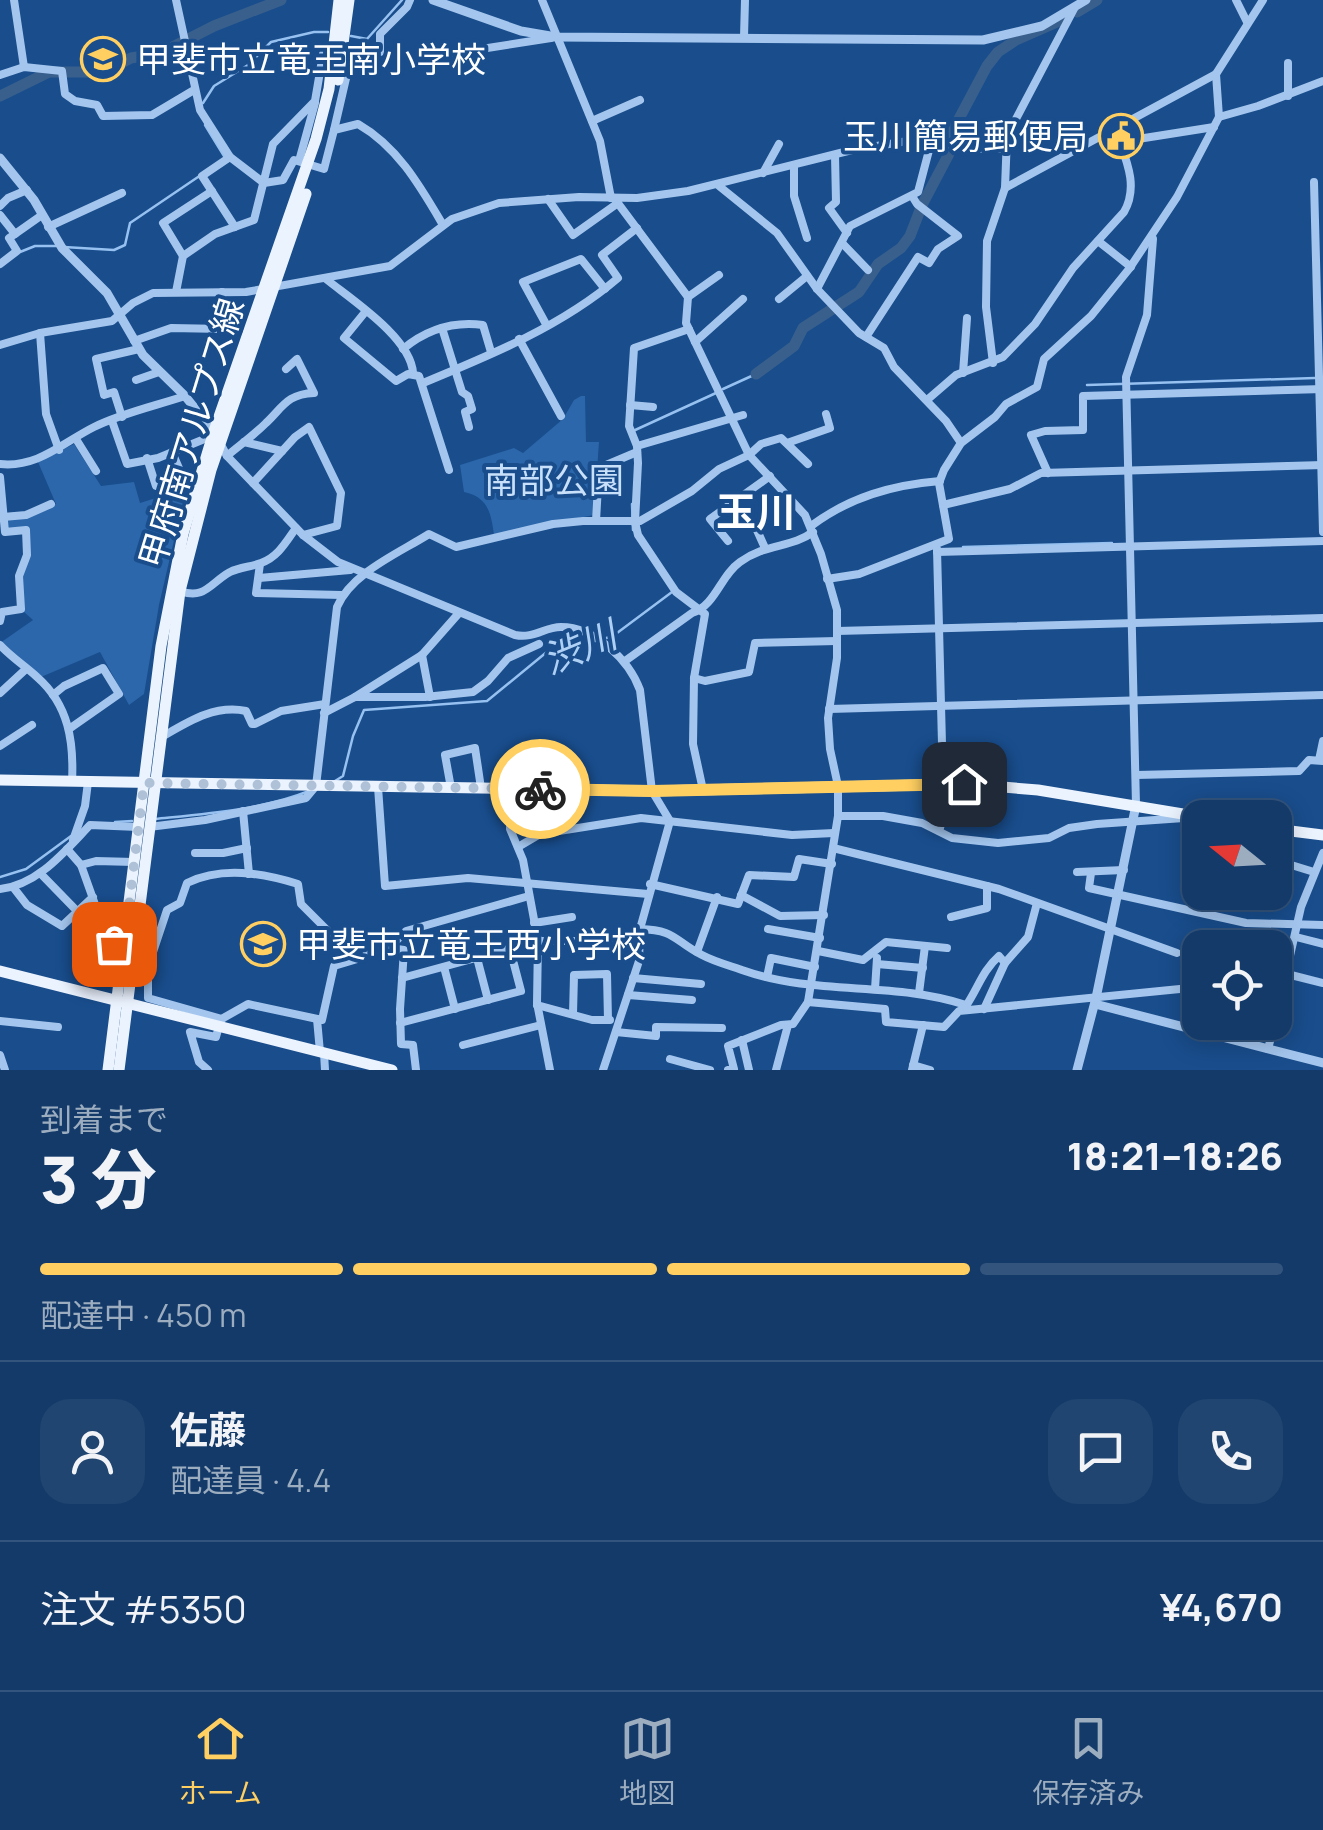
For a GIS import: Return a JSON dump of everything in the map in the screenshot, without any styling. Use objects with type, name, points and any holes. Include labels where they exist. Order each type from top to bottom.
[{"type":"main road","name":"甲府南アルプス線","points":[[308,164],[329,88],[339,0]]},
{"type":"main road","name":"甲府南アルプス線","points":[[108,1070],[122,1003],[170,592],[198,480],[269,288],[341,64],[349,0]]},
{"type":"main road","name":"甲府南アルプス線","points":[[149,784],[160,738],[180,591],[217,437]]},
{"type":"main road","points":[[0,780],[652,791],[964,784],[1038,790],[1182,813]]},
{"type":"main road","name":"甲府南アルプス線","points":[[119,1070],[124,946],[134,862],[143,827]]},
{"type":"main road","points":[[1292,831],[1323,835]]},
{"type":"main road","points":[[0,972],[392,1070]]},
{"type":"street","points":[[14,0],[24,67]]},
{"type":"street","points":[[176,0],[200,110],[230,157],[264,183],[283,180],[291,162],[324,170],[347,74]]},
{"type":"street","points":[[380,52],[380,34],[410,0]]},
{"type":"street","points":[[434,0],[521,31],[556,37]]},
{"type":"street","points":[[542,0],[592,121],[614,200],[688,297],[686,323],[695,342],[749,455],[812,529],[837,610],[830,749],[838,786],[838,816],[808,1002],[793,1024],[728,1046],[732,1070]]},
{"type":"street","points":[[744,37],[745,0]]},
{"type":"street","points":[[449,54],[556,37],[982,40],[1024,32],[1086,0]]},
{"type":"street","points":[[1236,0],[1247,22]]},
{"type":"street","points":[[1005,188],[1216,74],[1263,0]]},
{"type":"street","points":[[1004,149],[1014,120],[1075,7]]},
{"type":"street","points":[[308,164],[323,54]]},
{"type":"street","points":[[1288,63],[1288,96]]},
{"type":"street","points":[[0,75],[24,67],[62,72],[65,94],[75,102],[96,106],[110,117],[152,115],[194,90]]},
{"type":"street","points":[[937,548],[948,539],[940,481],[961,444],[995,418],[1006,404],[1037,387],[1044,360],[1092,316],[1154,234],[1219,117],[1216,74]]},
{"type":"street","points":[[1219,117],[1323,82]]},
{"type":"street","points":[[183,256],[215,234],[254,220],[274,144],[315,100]]},
{"type":"street","points":[[592,121],[640,100]]},
{"type":"street","points":[[334,130],[358,124],[385,144],[421,187],[443,225]]},
{"type":"street","points":[[1119,142],[1214,127]]},
{"type":"street","points":[[927,400],[950,379],[1004,357],[1035,324],[1072,268],[1130,201],[1132,180],[1115,128]]},
{"type":"street","points":[[2,347],[40,332],[112,321],[143,297],[269,288],[390,266],[443,225],[499,204],[548,199],[614,200],[719,186],[835,155],[911,140],[932,140],[968,149],[1004,149]]},
{"type":"street","points":[[918,203],[932,140]]},
{"type":"street","points":[[763,173],[779,144]]},
{"type":"street","points":[[994,363],[986,307],[987,241],[1005,188],[1009,156],[1004,149]]},
{"type":"street","points":[[835,155],[836,202],[829,208],[847,233]]},
{"type":"street","points":[[230,157],[202,176],[235,227]]},
{"type":"street","points":[[0,158],[27,190],[62,248],[100,282],[137,345],[184,396],[227,456],[299,532],[338,562],[460,613],[524,637],[554,628],[576,630],[593,637],[625,661],[640,690],[652,791],[670,820],[640,929],[639,960],[603,1070]]},
{"type":"street","points":[[794,166],[794,196],[807,238]]},
{"type":"street","points":[[0,176],[13,174]]},
{"type":"street","points":[[1314,182],[1319,236],[1323,532]]},
{"type":"street","points":[[719,186],[754,218],[778,232],[816,288],[866,337],[884,348],[894,367],[927,400],[961,444]]},
{"type":"street","points":[[0,206],[27,190]]},
{"type":"street","points":[[176,292],[183,256],[163,223],[212,191]]},
{"type":"street","points":[[48,227],[122,193]]},
{"type":"street","points":[[548,199],[574,236],[614,200]]},
{"type":"street","points":[[816,288],[847,233],[859,221],[918,203]]},
{"type":"street","points":[[866,337],[918,257],[929,262],[938,249],[958,236],[918,203]]},
{"type":"street","points":[[0,215],[14,234]]},
{"type":"street","points":[[0,264],[17,251],[10,238],[42,216]]},
{"type":"street","points":[[423,383],[571,314],[618,278],[602,255],[637,228]]},
{"type":"street","points":[[1078,1070],[1136,805],[1126,394],[1128,365],[1147,315],[1154,234]]},
{"type":"street","points":[[1098,241],[1131,266]]},
{"type":"street","points":[[842,243],[868,270]]},
{"type":"street","points":[[547,326],[523,282],[581,258],[605,289]]},
{"type":"street","points":[[688,297],[719,275]]},
{"type":"street","points":[[779,299],[807,276]]},
{"type":"street","points":[[326,279],[384,326],[404,349],[423,383],[449,470]]},
{"type":"street","points":[[202,440],[127,464],[114,392],[104,395],[96,359],[171,328],[224,329],[222,292]]},
{"type":"street","points":[[695,342],[743,299]]},
{"type":"street","points":[[366,311],[344,338],[396,381],[414,373]]},
{"type":"street","points":[[964,373],[967,318]]},
{"type":"street","points":[[404,349],[415,340],[464,322],[482,325],[491,352]]},
{"type":"street","points":[[442,328],[472,409],[465,412],[469,427]]},
{"type":"street","points":[[689,328],[634,348],[629,426],[637,449],[634,522],[638,535],[676,592],[705,614],[694,678],[693,744],[703,790]]},
{"type":"street","points":[[40,332],[46,414],[59,450]]},
{"type":"street","points":[[520,339],[561,416]]},
{"type":"street","points":[[227,456],[270,420],[276,410],[300,394],[314,393],[306,370],[297,359],[286,369]]},
{"type":"street","points":[[136,380],[159,372]]},
{"type":"street","points":[[1048,473],[1031,435],[1083,430],[1083,396],[1321,390]]},
{"type":"street","points":[[0,464],[25,464],[117,419],[184,396]]},
{"type":"street","points":[[630,406],[653,407]]},
{"type":"street","points":[[788,443],[830,428],[826,414]]},
{"type":"street","points":[[596,521],[599,468],[637,449],[743,415]]},
{"type":"street","points":[[180,591],[193,596],[207,591],[225,574],[260,564],[280,552],[299,532],[336,526],[340,493],[309,427],[253,482]]},
{"type":"street","points":[[0,889],[40,874],[94,824],[143,827],[306,798],[316,786],[337,607],[342,595],[365,575],[429,534],[456,548],[553,524],[634,522],[692,491],[761,444],[782,438],[808,464]]},
{"type":"street","points":[[76,439],[96,471]]},
{"type":"street","points":[[244,442],[282,451]]},
{"type":"street","points":[[172,452],[182,475]]},
{"type":"street","points":[[147,458],[156,486],[182,475],[198,480]]},
{"type":"street","points":[[943,506],[1010,489],[1048,473],[1321,465]]},
{"type":"street","points":[[728,541],[710,518],[770,476]]},
{"type":"street","points":[[0,477],[5,532],[26,530],[27,544],[18,576],[22,610],[1,615]]},
{"type":"street","points":[[625,661],[701,610],[737,564],[764,548],[801,540],[860,497],[940,481]]},
{"type":"street","points":[[734,501],[756,528],[764,548]]},
{"type":"street","points":[[3,516],[26,515],[52,504]]},
{"type":"street","points":[[828,579],[859,574],[937,548],[1323,541]]},
{"type":"street","points":[[937,548],[942,744],[964,784]]},
{"type":"street","points":[[260,564],[256,593],[342,595]]},
{"type":"street","points":[[259,578],[354,570]]},
{"type":"street","points":[[160,738],[199,716],[217,712],[246,711],[255,724],[282,711],[325,709],[355,697],[422,655],[460,613]]},
{"type":"street","points":[[694,678],[705,681],[749,672],[756,644],[837,636],[938,628],[1323,618]]},
{"type":"street","points":[[355,697],[430,697],[473,692],[488,682],[508,658],[539,644]]},
{"type":"street","points":[[0,645],[61,705],[69,729],[72,782]]},
{"type":"street","points":[[422,655],[430,697]]},
{"type":"street","points":[[54,694],[103,668],[119,694],[69,729]]},
{"type":"street","points":[[0,693],[26,669]]},
{"type":"street","points":[[830,709],[1323,695]]},
{"type":"street","points":[[0,746],[32,725]]},
{"type":"street","points":[[1136,775],[1298,771],[1309,760],[1321,760],[1323,741]]},
{"type":"street","points":[[451,788],[445,755],[475,748],[481,788]]},
{"type":"street","points":[[69,847],[85,806],[88,782]]},
{"type":"street","points":[[939,832],[949,798],[946,784]]},
{"type":"street","points":[[378,787],[385,886],[468,878],[649,889],[738,904],[749,876],[794,878],[799,858],[832,864]]},
{"type":"street","points":[[511,789],[510,829],[518,847],[538,942],[537,1005],[550,1070]]},
{"type":"street","points":[[244,811],[249,874]]},
{"type":"street","points":[[838,816],[883,816],[922,824],[964,841],[998,844],[1049,838],[1069,828],[1182,818]]},
{"type":"street","points":[[518,847],[540,834],[620,820],[670,820],[792,835],[834,833]]},
{"type":"street","points":[[69,847],[81,866],[108,938],[124,946]]},
{"type":"street","points":[[194,854],[247,848]]},
{"type":"street","points":[[834,848],[987,886],[1177,953]]},
{"type":"street","points":[[1292,953],[1297,924],[1323,853]]},
{"type":"street","points":[[81,866],[96,861],[134,862]]},
{"type":"street","points":[[1292,865],[1314,872]]},
{"type":"street","points":[[1077,872],[1124,870]]},
{"type":"street","points":[[1091,873],[1088,888],[1246,923],[1323,925]]},
{"type":"street","points":[[40,874],[77,912]]},
{"type":"street","points":[[220,1024],[148,998],[148,967],[167,910],[180,903],[187,883],[208,875],[268,874],[298,884],[300,904],[330,934],[350,934],[376,946],[404,950],[401,1044],[413,1046],[416,1070]]},
{"type":"street","points":[[950,917],[987,908],[987,886]]},
{"type":"street","points":[[12,887],[27,905],[62,926],[92,897]]},
{"type":"street","points":[[741,895],[782,916],[824,915]]},
{"type":"street","points":[[389,948],[406,931],[530,896]]},
{"type":"street","points":[[697,952],[717,898]]},
{"type":"street","points":[[984,1008],[1005,963],[1028,938],[1037,903]]},
{"type":"street","points":[[780,931],[782,916]]},
{"type":"street","points":[[534,923],[572,917]]},
{"type":"street","points":[[640,929],[666,930],[697,952],[767,977],[919,993],[966,1008],[1096,1001],[1182,989]]},
{"type":"street","points":[[768,929],[820,938]]},
{"type":"street","points":[[1296,937],[1323,944]]},
{"type":"street","points":[[402,978],[538,942],[640,942]]},
{"type":"street","points":[[818,950],[863,960],[886,942],[948,948]]},
{"type":"street","points":[[208,1070],[199,1062],[190,1032],[216,1036],[220,1024],[248,1004],[322,1020],[334,966],[364,957],[376,946]]},
{"type":"street","points":[[919,993],[925,946]]},
{"type":"street","points":[[875,989],[878,948]]},
{"type":"street","points":[[400,1023],[522,991],[510,949]]},
{"type":"street","points":[[808,1002],[885,1009],[886,1022],[944,1027],[966,1008],[980,987],[984,969],[999,956],[1005,963]]},
{"type":"street","points":[[477,958],[488,1000]]},
{"type":"street","points":[[767,977],[771,958],[814,968]]},
{"type":"street","points":[[877,964],[922,968]]},
{"type":"street","points":[[444,967],[454,1009]]},
{"type":"street","points":[[573,1014],[574,976],[607,974],[608,1020]]},
{"type":"street","points":[[1292,977],[1323,983]]},
{"type":"street","points":[[633,978],[701,984]]},
{"type":"street","points":[[628,994],[692,1000]]},
{"type":"street","points":[[1096,1001],[1323,1062]]},
{"type":"street","points":[[537,1005],[592,1020],[619,1020]]},
{"type":"street","points":[[317,1019],[324,1070]]},
{"type":"street","points":[[0,1021],[58,1027]]},
{"type":"street","points":[[776,1070],[788,1024]]},
{"type":"street","points":[[463,1045],[541,1025]]},
{"type":"street","points":[[923,1025],[913,1068],[930,1070]]},
{"type":"street","points":[[616,1032],[656,1036],[656,1027],[722,1028]]},
{"type":"street","points":[[742,1040],[749,1070]]},
{"type":"street","points":[[1268,1049],[1270,1040]]},
{"type":"street","points":[[0,1055],[6,1070]]},
{"type":"street","points":[[670,1059],[710,1070]]},
{"type":"green space","name":"南部公園","points":[[585,396],[586,442],[599,442],[594,515],[494,535],[487,507],[464,492],[460,465],[514,448],[523,453],[563,419],[574,400]]},
{"type":"green space","points":[[74,444],[101,486],[134,482],[140,503],[181,490],[188,480],[159,605],[144,694],[129,705],[100,652],[41,677],[0,643],[33,620],[24,612],[21,585],[28,528],[6,530],[5,518],[27,516],[56,504],[38,462]]},
{"type":"waterway","points":[[0,96],[49,72],[105,72],[131,58],[161,53],[214,26],[281,0]]},
{"type":"waterway","points":[[351,36],[367,39],[402,0]]},
{"type":"waterway","name":"渋川","points":[[1077,12],[1097,0]]},
{"type":"waterway","name":"渋川","points":[[952,139],[953,130],[998,52],[1064,19]]},
{"type":"waterway","points":[[203,103],[214,86],[248,65],[271,42],[328,32]]},
{"type":"waterway","points":[[205,125],[224,156]]},
{"type":"waterway","name":"渋川","points":[[756,374],[794,346],[803,328],[859,292],[878,264],[901,248],[951,150]]},
{"type":"waterway","points":[[64,247],[114,250],[125,245],[130,223],[198,177]]},
{"type":"waterway","points":[[20,252],[35,246],[56,246]]},
{"type":"waterway","name":"渋川","points":[[723,389],[756,374]]},
{"type":"waterway","points":[[1087,385],[1315,378]]},
{"type":"waterway","name":"渋川","points":[[633,431],[716,393]]},
{"type":"waterway","name":"渋川","points":[[632,504],[633,530]]},
{"type":"waterway","points":[[963,547],[1112,543]]},
{"type":"waterway","name":"渋川","points":[[603,639],[613,636],[672,592]]},
{"type":"waterway","name":"渋川","points":[[335,781],[343,776],[364,710],[487,701],[548,651],[568,642],[595,641]]},
{"type":"waterway","name":"渋川","points":[[155,819],[253,807],[309,791]]},
{"type":"waterway","name":"渋川","points":[[115,822],[132,821]]},
{"type":"waterway","name":"渋川","points":[[0,877],[26,869],[71,836]]},
{"type":"way so far","points":[[114,944],[124,946],[144,783],[540,789]]},
{"type":"place","name":"甲斐市立竜王南小学校","points":[[103,59]]},
{"type":"place","name":"玉川簡易郵便局","points":[[1121,136]]},
{"type":"place","name":"甲斐市立竜王西小学校","points":[[263,944]]},
{"type":"district","name":"玉川","points":[[756,510]]},
{"type":"route","points":[[540,789],[652,791],[964,784]]}]
